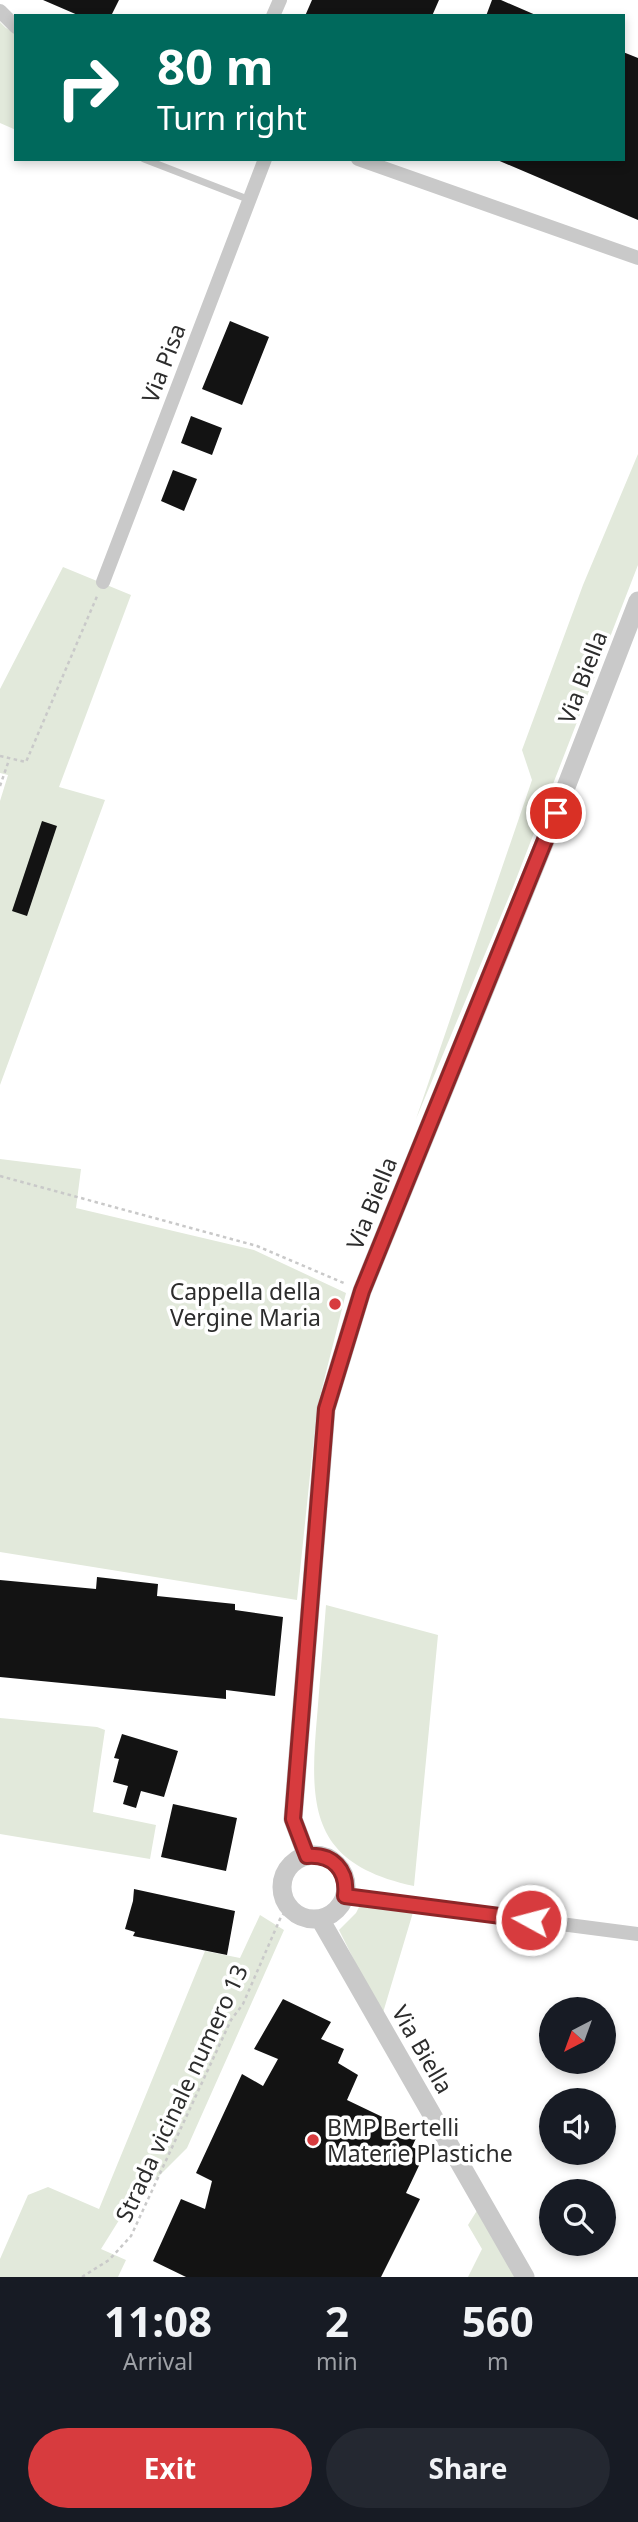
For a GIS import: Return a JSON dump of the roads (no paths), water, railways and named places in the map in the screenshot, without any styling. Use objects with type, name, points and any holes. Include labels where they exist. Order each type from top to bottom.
[{"type":"street","points":[[0,11],[14,25]]},
{"type":"street","name":"Via Pisa","points":[[103,582],[264,161]]},
{"type":"street","points":[[364,161],[638,258]]},
{"type":"street","name":"Via Biella","points":[[307,1856],[293,1819],[326,1409],[362,1291],[547,836],[638,601]]},
{"type":"street","points":[[318,1855],[328,1858],[344,1874],[345,1896],[336,1911],[320,1919],[302,1917],[288,1907],[281,1887],[283,1876],[296,1860],[318,1855]]},
{"type":"street","points":[[345,1896],[638,1934]]},
{"type":"street","name":"Via Biella","points":[[320,1919],[525,2277]]},
{"type":"lane","points":[[150,161],[250,200]]},
{"type":"place","name":"Cappella della Vergine Maria","points":[[335,1304]]},
{"type":"place","name":"BMP Bertelli Materie Plastiche","points":[[313,2140]]}]
